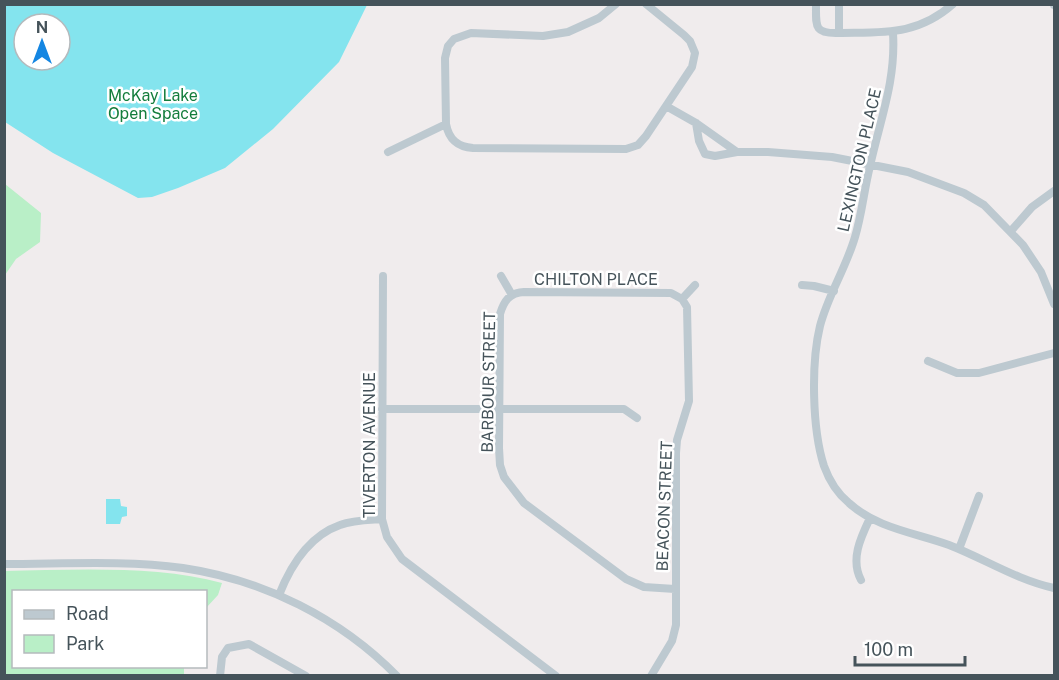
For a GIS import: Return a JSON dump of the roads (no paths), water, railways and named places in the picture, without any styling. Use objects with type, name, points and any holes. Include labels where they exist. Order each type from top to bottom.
[{"type":"street","points":[[616,4],[599,18],[568,32],[543,36],[471,33],[454,39],[445,55],[446,124],[453,141],[468,147],[626,149],[641,143],[692,67],[695,53],[690,41],[646,4]]},
{"type":"street","points":[[816,4],[818,30],[825,34],[893,33],[916,27],[953,4]]},
{"type":"street","points":[[839,4],[839,33]]},
{"type":"street","name":"LEXINGTON PLACE","points":[[893,33],[892,78],[855,236],[824,314],[816,346],[815,387],[819,443],[824,465],[834,485],[849,503],[870,518],[958,549],[1024,579],[1054,588]]},
{"type":"street","points":[[666,106],[696,123],[737,152]]},
{"type":"street","points":[[696,123],[699,141],[705,154],[715,156],[737,152],[805,154],[908,172],[964,193],[984,205],[1011,231],[1033,259],[1054,304]]},
{"type":"street","points":[[388,152],[446,124]]},
{"type":"street","points":[[1011,231],[1032,207],[1054,191]]},
{"type":"street","name":"TIVERTON AVENUE","points":[[383,276],[382,519],[387,537],[402,559],[556,675]]},
{"type":"street","name":"CHILTON PLACE","points":[[501,276],[512,295],[524,292],[660,292],[670,293],[682,299]]},
{"type":"street","points":[[682,299],[695,285]]},
{"type":"street","points":[[802,285],[834,291]]},
{"type":"street","name":"BARBOUR STREET","points":[[512,295],[503,304],[500,314],[500,465],[504,477],[524,503],[626,579],[644,587],[675,589]]},
{"type":"street","name":"BEACON STREET","points":[[651,675],[672,641],[676,625],[676,453],[677,440],[689,401],[689,312],[682,299]]},
{"type":"street","points":[[928,361],[947,370],[979,374],[1054,354]]},
{"type":"street","points":[[382,409],[624,409],[637,418]]},
{"type":"street","points":[[958,549],[979,496]]},
{"type":"street","points":[[861,580],[856,562],[860,542],[870,518]]},
{"type":"street","points":[[279,595],[294,563],[306,548],[327,531],[340,525],[382,519]]},
{"type":"street","points":[[4,564],[138,564],[172,567],[230,578],[279,595],[336,626],[397,675]]},
{"type":"street","points":[[220,675],[222,657],[228,648],[249,644],[306,675]]},
{"type":"water","name":"McKay Lake Open Space","points":[[5,4],[367,5],[339,62],[273,129],[225,168],[152,197],[138,198],[53,153],[5,122]]},
{"type":"water","points":[[106,499],[120,499],[121,506],[127,507],[127,516],[122,517],[120,524],[106,524]]}]
